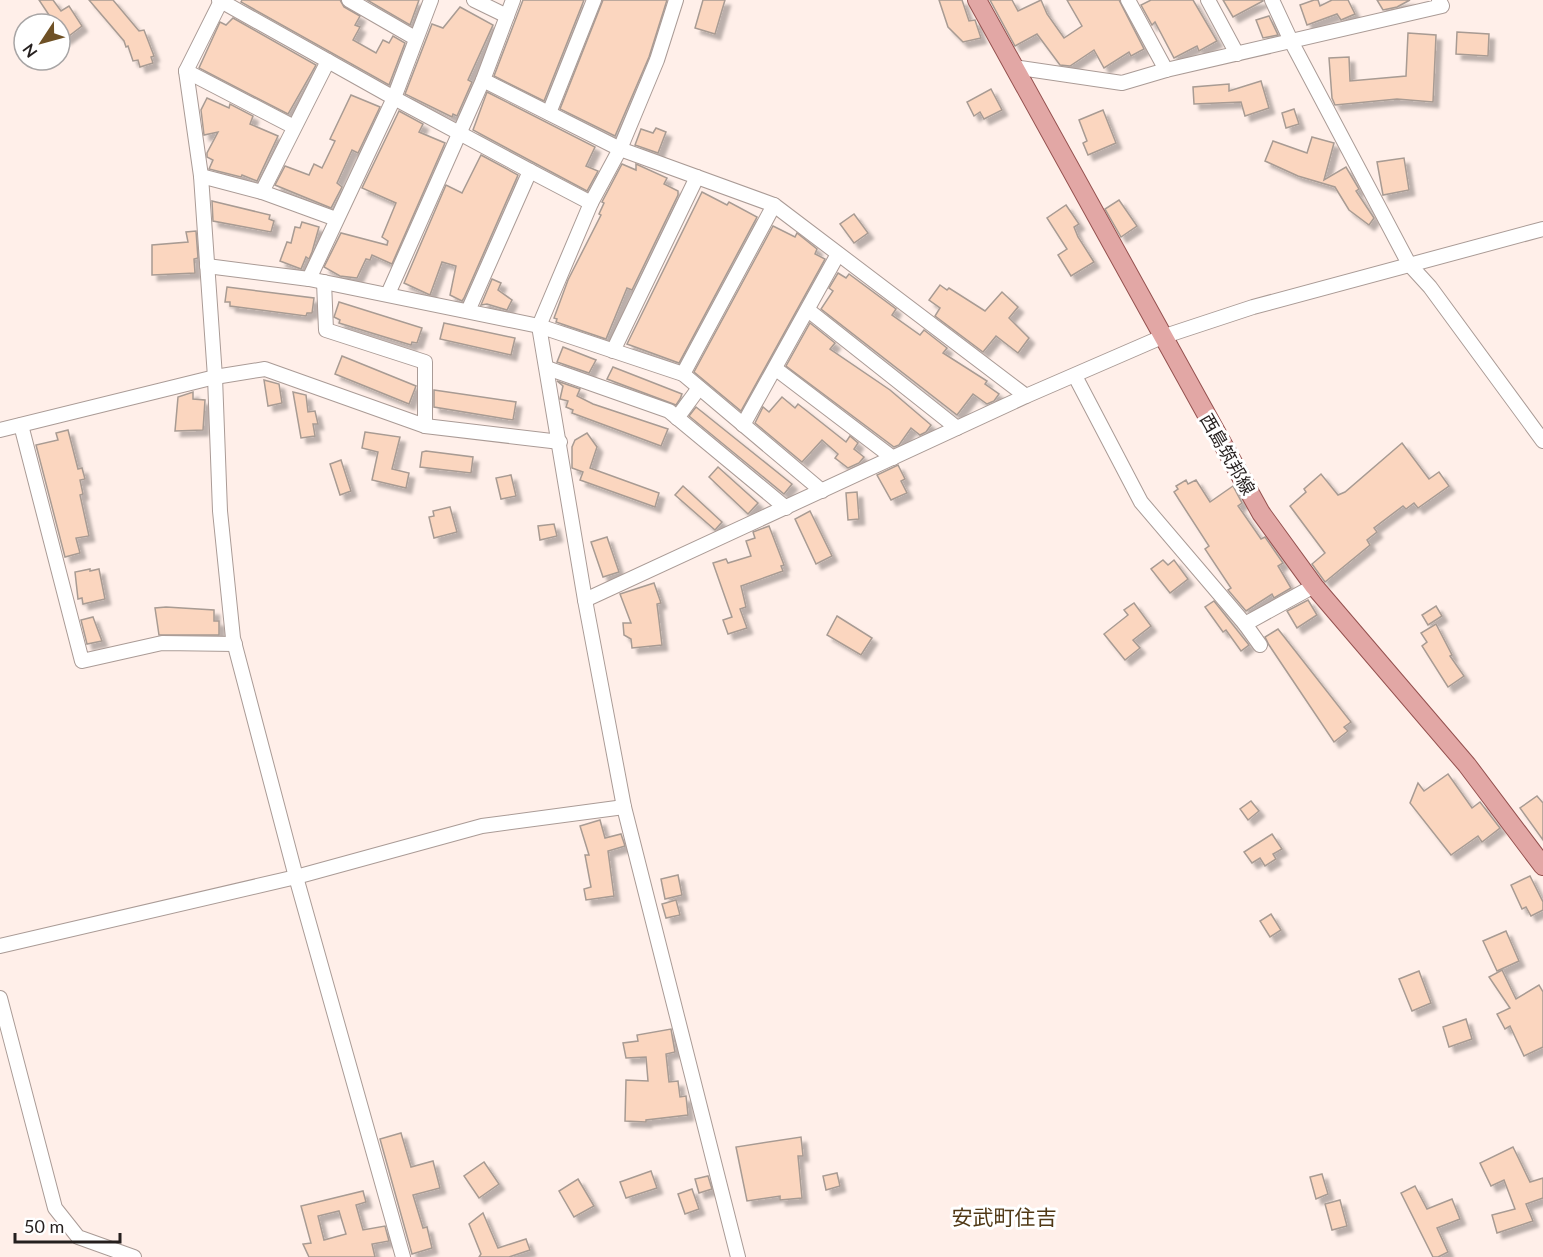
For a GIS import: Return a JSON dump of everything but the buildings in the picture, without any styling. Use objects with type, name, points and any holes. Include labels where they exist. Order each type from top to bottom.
[{"type":"main road","name":"西島筑邦線","points":[[977,0],[1162,337],[1262,513],[1314,586],[1467,765],[1543,866]]},
{"type":"street","points":[[349,0],[416,38]]},
{"type":"street","points":[[309,279],[394,99],[430,0]]},
{"type":"street","points":[[474,0],[507,16]]},
{"type":"street","points":[[388,294],[483,80],[513,0]]},
{"type":"street","points":[[549,113],[594,0]]},
{"type":"street","points":[[676,0],[657,60],[620,148],[591,202],[539,326],[585,600],[624,807],[738,1257]]},
{"type":"street","points":[[1128,0],[1166,70]]},
{"type":"street","points":[[1208,0],[1237,54]]},
{"type":"street","points":[[1272,0],[1292,43],[1409,264],[1430,287],[1543,441]]},
{"type":"street","points":[[1013,67],[1122,83],[1166,70],[1292,43],[1442,6],[1439,0]]},
{"type":"street","points":[[404,1257],[296,877],[235,644],[220,511],[215,377],[201,176],[186,71],[220,1],[394,99],[591,202]]},
{"type":"street","points":[[262,192],[328,61]]},
{"type":"street","points":[[186,71],[294,128]]},
{"type":"street","points":[[483,80],[620,148],[774,205],[1026,396]]},
{"type":"street","points":[[468,310],[530,171]]},
{"type":"street","points":[[201,176],[262,192],[336,219]]},
{"type":"street","points":[[613,351],[697,177]]},
{"type":"street","points":[[683,374],[774,205]]},
{"type":"street","points":[[585,600],[1026,396],[1162,337],[1253,307],[1543,229]]},
{"type":"street","points":[[742,425],[776,369],[838,254]]},
{"type":"street","points":[[207,266],[309,279],[539,326],[683,374],[822,491]]},
{"type":"street","points":[[324,282],[326,330],[425,362],[425,426]]},
{"type":"street","points":[[808,310],[957,428]]},
{"type":"street","points":[[547,368],[669,411],[786,508]]},
{"type":"street","points":[[0,430],[215,377],[265,369],[425,426],[560,442]]},
{"type":"street","points":[[776,369],[893,458]]},
{"type":"street","points":[[1075,376],[1141,502],[1245,624],[1260,645]]},
{"type":"street","points":[[677,418],[699,388]]},
{"type":"street","points":[[21,425],[82,661],[162,643],[235,644]]},
{"type":"street","points":[[1245,624],[1314,586]]},
{"type":"street","points":[[0,946],[296,877],[482,826],[624,807]]},
{"type":"street","points":[[0,998],[55,1208],[78,1238],[134,1257]]},
{"type":"district","name":"安武町住吉","points":[[1004,1216]]}]
